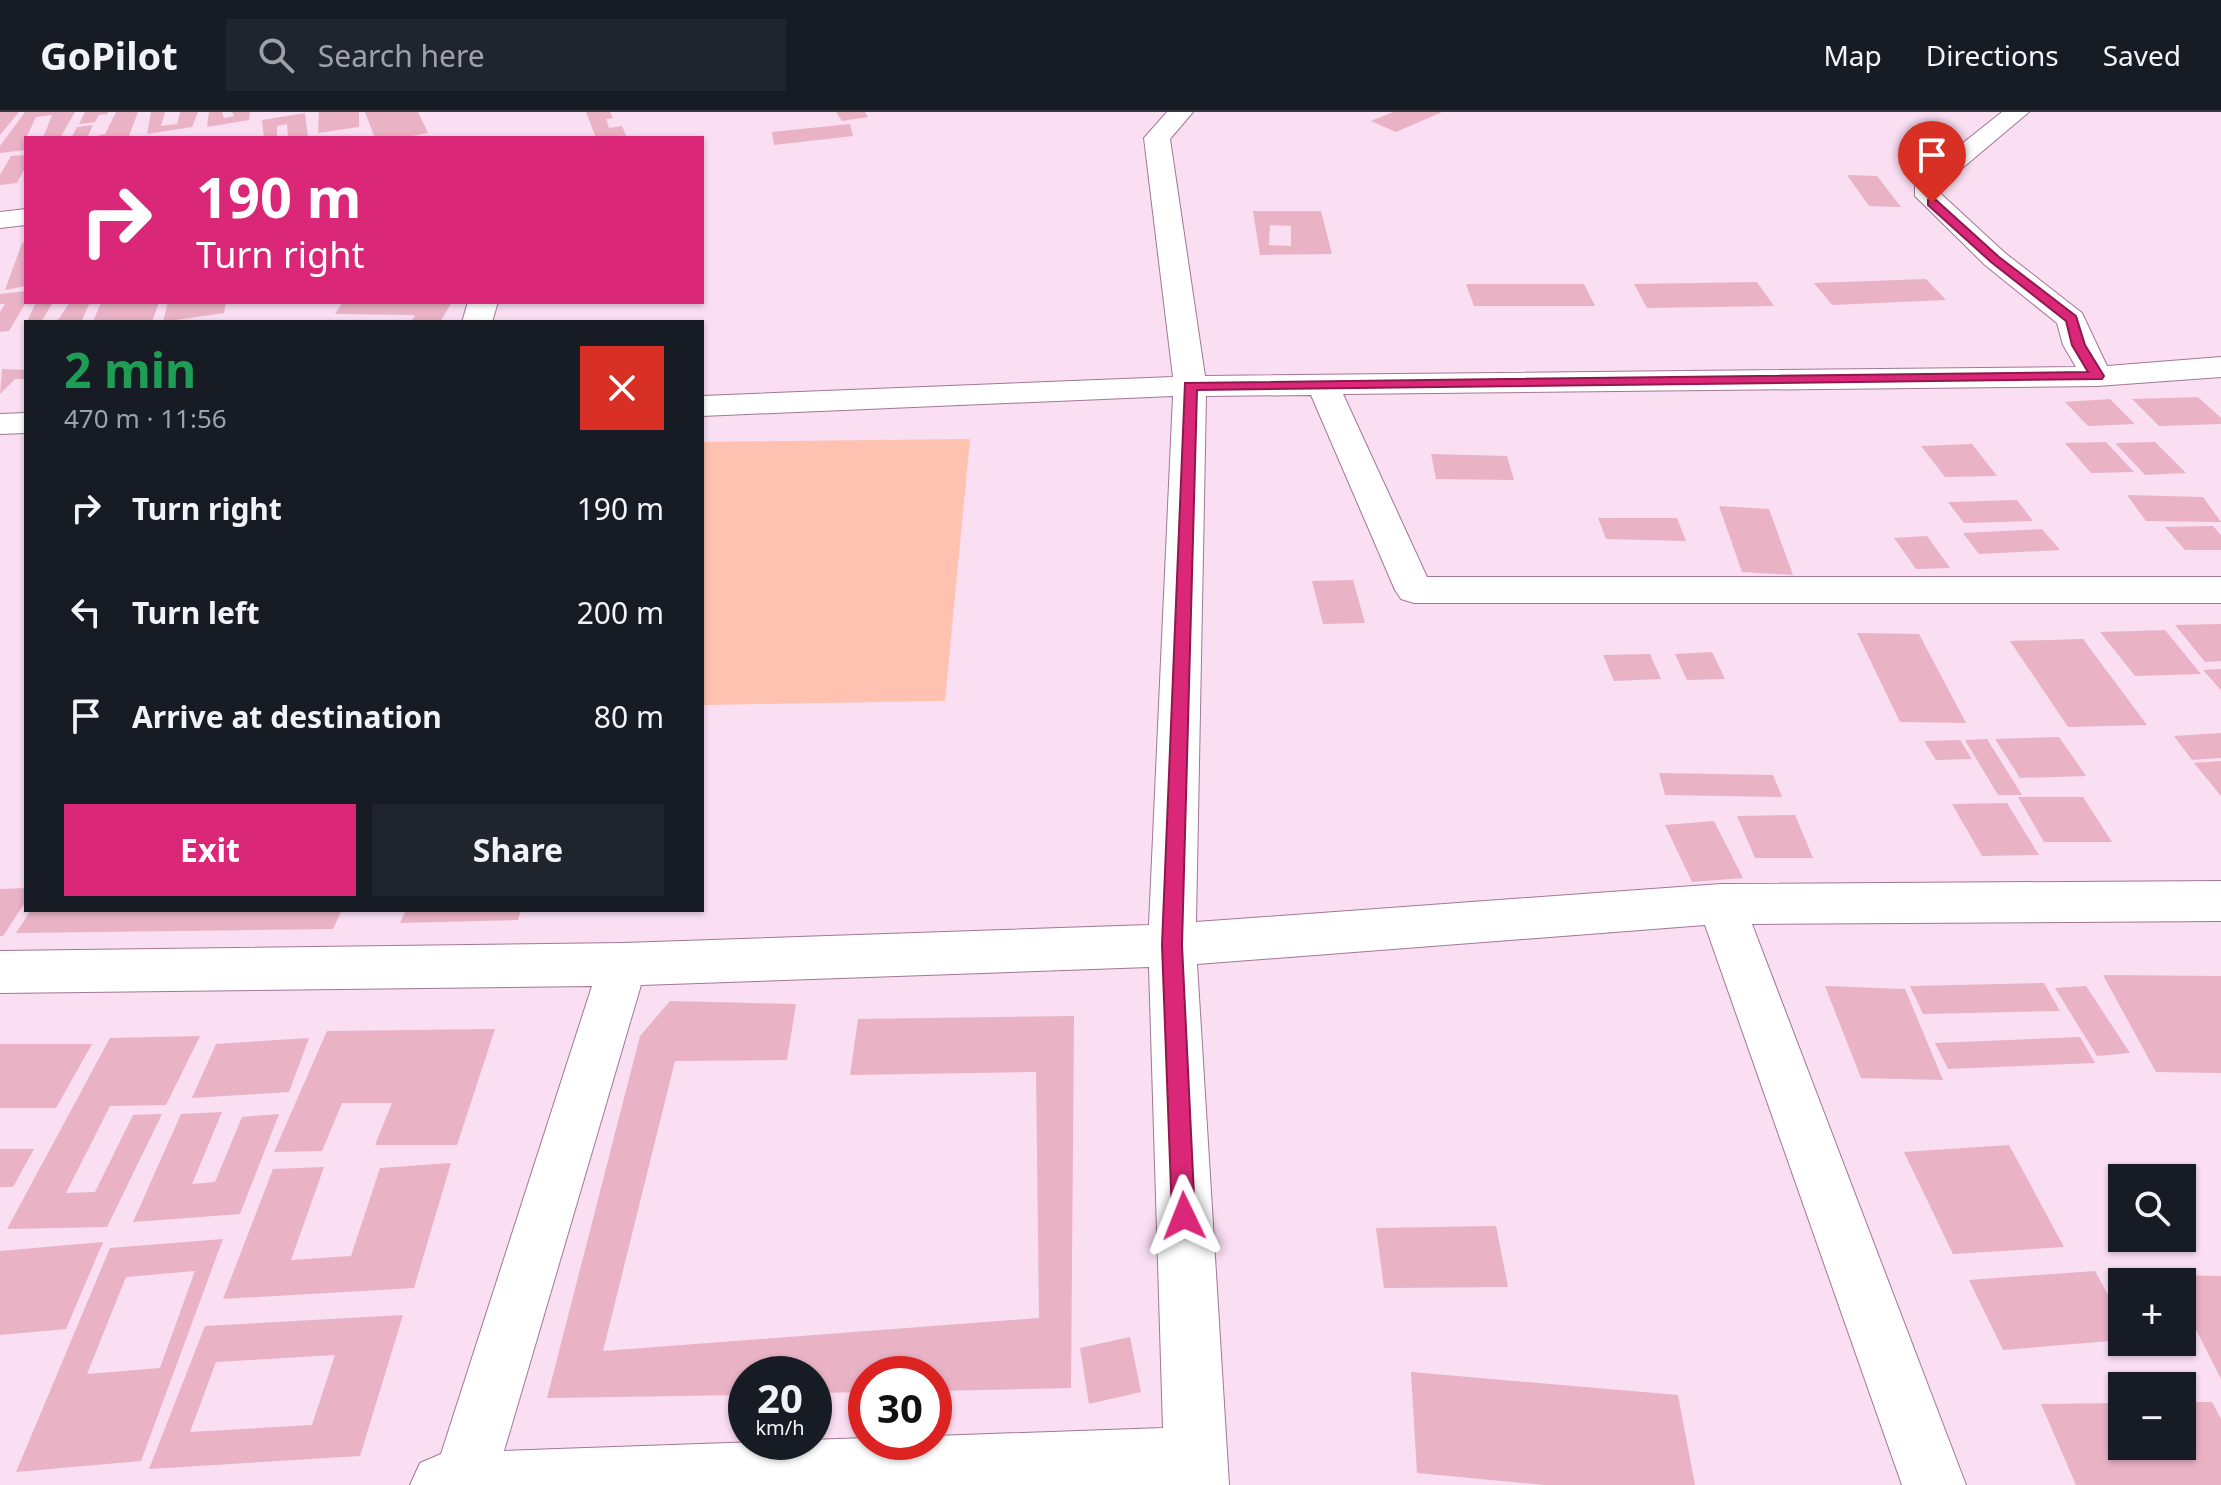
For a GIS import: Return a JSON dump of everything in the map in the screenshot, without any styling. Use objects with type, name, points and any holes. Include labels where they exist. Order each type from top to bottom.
[{"type":"street","points":[[623,964],[452,1484],[1196,1471],[1172,945],[1190,386],[1157,138],[1181,112]]},
{"type":"street","points":[[2017,112],[1928,184],[1928,196],[1995,259],[2071,319],[2079,345],[2097,376]]},
{"type":"street","points":[[0,220],[24,217]]},
{"type":"street","points":[[704,406],[1190,386],[2097,376],[2221,367]]},
{"type":"street","points":[[1322,383],[1414,590],[2221,590]]},
{"type":"street","points":[[0,424],[24,423]]},
{"type":"street","points":[[0,972],[623,964],[1172,945],[1721,904],[2221,901]]},
{"type":"street","points":[[1721,904],[1934,1485]]},
{"type":"shaded area","points":[[970,439],[945,701],[704,705],[704,442]]},
{"type":"building","points":[[0,112],[19,112],[0,135]]},
{"type":"building","points":[[25,112],[75,112],[61,136],[44,136],[52,115],[36,117],[27,136],[24,136],[24,150],[0,153],[0,146]]},
{"type":"building","points":[[85,112],[108,114],[99,115],[95,122],[79,124]]},
{"type":"building","points":[[116,112],[138,112],[129,136],[96,136],[105,134]]},
{"type":"building","points":[[151,112],[165,112],[161,126],[177,124],[180,112],[198,112],[192,127],[147,134]]},
{"type":"building","points":[[209,112],[222,112],[224,118],[234,116],[232,112],[250,112],[249,120],[207,127]]},
{"type":"building","points":[[319,112],[359,112],[359,127],[318,133]]},
{"type":"building","points":[[365,112],[418,112],[428,133],[412,136],[374,136]]},
{"type":"building","points":[[586,112],[610,112],[613,118],[606,119],[609,128],[622,126],[626,136],[595,136]]},
{"type":"building","points":[[836,112],[865,112],[868,117],[842,121]]},
{"type":"building","points":[[1393,112],[1442,112],[1396,132],[1371,121]]},
{"type":"building","points":[[305,113],[308,136],[288,136],[287,124],[277,126],[277,136],[264,136],[262,120]]},
{"type":"building","points":[[850,124],[853,136],[774,145],[772,132]]},
{"type":"building","points":[[93,125],[88,136],[72,136],[77,127]]},
{"type":"building","points":[[24,155],[24,170],[17,183],[0,185],[0,175],[11,156]]},
{"type":"building","points":[[1847,175],[1877,176],[1901,207],[1869,206]]},
{"type":"building","points":[[1253,211],[1321,211],[1332,254],[1260,255]],"holes":[[[1270,225],[1291,226],[1291,246],[1269,245]]]},
{"type":"building","points":[[22,243],[24,243],[24,286],[5,290]]},
{"type":"building","points":[[1926,279],[1946,300],[1832,305],[1814,283]]},
{"type":"building","points":[[1757,282],[1774,306],[1647,308],[1634,284]]},
{"type":"building","points":[[1466,284],[1584,284],[1595,306],[1474,306]]},
{"type":"building","points":[[24,291],[25,304],[9,331],[0,332],[0,312],[5,304],[0,304],[0,294]]},
{"type":"building","points":[[35,304],[52,304],[42,320],[28,320]]},
{"type":"building","points":[[69,304],[89,304],[82,320],[59,319]]},
{"type":"building","points":[[100,304],[158,304],[153,320],[94,320]]},
{"type":"building","points":[[168,304],[226,304],[224,313],[164,320]]},
{"type":"building","points":[[342,304],[451,304],[441,320],[412,320],[415,315],[335,314]]},
{"type":"building","points":[[2,369],[24,370],[24,379],[15,379],[0,394]]},
{"type":"building","points":[[2198,397],[2221,418],[2221,424],[2159,426],[2132,399]]},
{"type":"building","points":[[2110,399],[2135,424],[2088,426],[2065,402]]},
{"type":"building","points":[[2106,442],[2134,472],[2091,473],[2065,443]]},
{"type":"building","points":[[2155,442],[2186,473],[2145,475],[2115,443]]},
{"type":"building","points":[[1972,444],[1997,476],[1945,477],[1921,446]]},
{"type":"building","points":[[1431,454],[1507,456],[1514,480],[1436,479]]},
{"type":"building","points":[[2127,495],[2203,497],[2221,522],[2146,521]]},
{"type":"building","points":[[2017,500],[2033,521],[1964,523],[1948,502]]},
{"type":"building","points":[[1719,506],[1769,509],[1793,575],[1742,572]]},
{"type":"building","points":[[1598,518],[1677,518],[1686,541],[1606,539]]},
{"type":"building","points":[[2213,526],[2221,535],[2221,550],[2185,550],[2165,527]]},
{"type":"building","points":[[2042,529],[2060,550],[1979,554],[1963,533]]},
{"type":"building","points":[[1927,536],[1950,568],[1916,569],[1894,538]]},
{"type":"building","points":[[1353,580],[1365,623],[1323,624],[1312,581]]},
{"type":"building","points":[[2221,624],[2221,661],[2205,662],[2175,625]]},
{"type":"building","points":[[2165,630],[2201,674],[2135,676],[2100,632]]},
{"type":"building","points":[[1857,633],[1919,634],[1966,723],[1900,722]]},
{"type":"building","points":[[2083,639],[2147,725],[2068,727],[2010,641]]},
{"type":"building","points":[[1712,652],[1725,679],[1687,680],[1675,654]]},
{"type":"building","points":[[1650,654],[1661,679],[1614,681],[1603,655]]},
{"type":"building","points":[[2221,669],[2221,690],[2203,670]]},
{"type":"building","points":[[2221,733],[2221,758],[2192,760],[2174,736]]},
{"type":"building","points":[[2059,737],[2086,776],[2020,778],[1995,739]]},
{"type":"building","points":[[1987,739],[2022,795],[1998,795],[1965,740]]},
{"type":"building","points":[[1960,740],[1972,759],[1936,760],[1924,741]]},
{"type":"building","points":[[2221,761],[2221,796],[2194,763]]},
{"type":"building","points":[[1659,773],[1773,775],[1782,797],[1665,795]]},
{"type":"building","points":[[2018,797],[2083,797],[2112,842],[2044,842]]},
{"type":"building","points":[[2007,803],[2039,855],[1982,856],[1952,804]]},
{"type":"building","points":[[1795,815],[1813,858],[1755,858],[1737,816]]},
{"type":"building","points":[[1714,821],[1743,878],[1692,882],[1665,825]]},
{"type":"building","points":[[24,888],[24,904],[3,936],[0,936],[0,889]]},
{"type":"building","points":[[30,912],[341,912],[333,929],[16,933]]},
{"type":"building","points":[[405,912],[520,912],[518,920],[400,923]]},
{"type":"building","points":[[2103,975],[2221,976],[2221,1073],[2156,1072]]},
{"type":"building","points":[[2044,983],[2060,1011],[1923,1014],[1910,986]]},
{"type":"building","points":[[1825,986],[1905,989],[1943,1080],[1861,1078]]},
{"type":"building","points":[[2086,986],[2130,1053],[2097,1056],[2055,988]]},
{"type":"building","points":[[670,1001],[796,1004],[787,1060],[675,1061],[603,1351],[1039,1318],[1036,1072],[850,1075],[858,1019],[1074,1016],[1071,1388],[952,1391],[952,1356],[848,1356],[848,1392],[832,1393],[832,1356],[728,1356],[728,1395],[547,1398],[640,1036]]},
{"type":"building","points":[[495,1029],[457,1145],[375,1145],[392,1103],[342,1103],[322,1151],[274,1152],[327,1031]]},
{"type":"building","points":[[200,1036],[166,1105],[110,1106],[66,1193],[95,1192],[133,1115],[162,1114],[107,1227],[7,1229],[110,1038]]},
{"type":"building","points":[[2080,1037],[2095,1063],[1948,1069],[1935,1043]]},
{"type":"building","points":[[309,1038],[289,1092],[192,1098],[216,1044]]},
{"type":"building","points":[[0,1044],[92,1044],[56,1108],[0,1108]]},
{"type":"building","points":[[222,1112],[192,1184],[215,1182],[242,1117],[279,1114],[240,1214],[133,1222],[181,1114]]},
{"type":"building","points":[[2009,1145],[2064,1247],[1953,1254],[1904,1152]]},
{"type":"building","points":[[0,1149],[34,1149],[13,1187],[0,1187]]},
{"type":"building","points":[[451,1163],[414,1288],[223,1299],[273,1169],[324,1167],[291,1260],[351,1256],[380,1168]]},
{"type":"building","points":[[1496,1226],[1508,1287],[1384,1288],[1376,1228]]},
{"type":"building","points":[[223,1239],[141,1461],[16,1472],[110,1248]],"holes":[[[195,1271],[160,1368],[87,1374],[126,1277]]]},
{"type":"building","points":[[103,1242],[66,1329],[0,1335],[0,1251]]},
{"type":"building","points":[[2095,1271],[2108,1295],[2108,1341],[2003,1350],[1969,1280]]},
{"type":"building","points":[[2196,1276],[2221,1276],[2221,1379],[2196,1330]]},
{"type":"building","points":[[403,1315],[360,1456],[149,1469],[205,1326]],"holes":[[[335,1355],[312,1425],[190,1432],[216,1362]]]},
{"type":"building","points":[[1130,1337],[1141,1392],[1089,1404],[1080,1348]]},
{"type":"building","points":[[1411,1372],[1678,1395],[1695,1485],[1545,1485],[1417,1473]]},
{"type":"building","points":[[2196,1402],[2212,1402],[2221,1419],[2221,1485],[2076,1485],[2041,1404],[2108,1403],[2108,1460],[2196,1460]]},
{"type":"route","points":[[1184,1216],[1172,945],[1190,386],[2097,376],[2079,345],[2071,319],[1995,259],[1932,203]]}]
